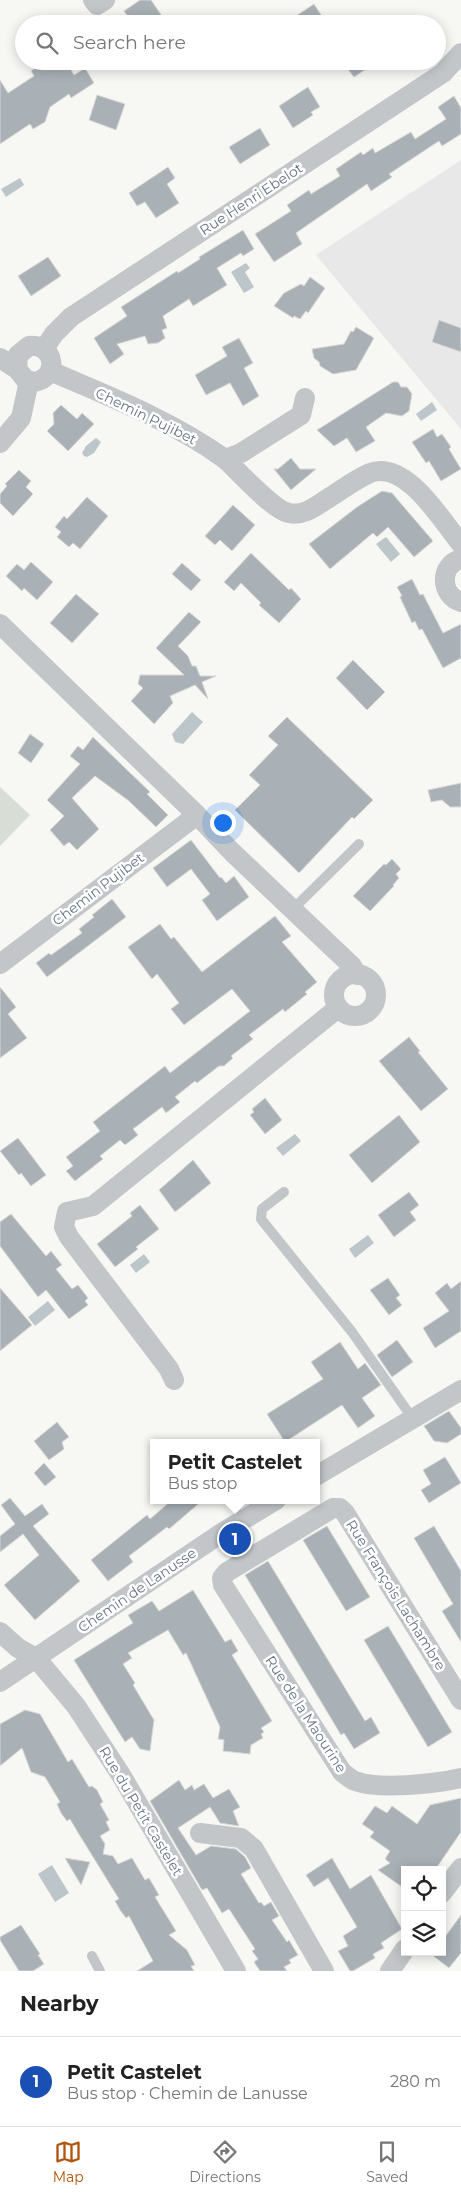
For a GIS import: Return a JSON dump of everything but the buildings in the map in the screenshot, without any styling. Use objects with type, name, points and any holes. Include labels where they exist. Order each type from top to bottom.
[{"type":"street","points":[[93,0],[97,5],[105,0]]},
{"type":"street","name":"Rue Henri Ebelot","points":[[446,70],[461,53]]},
{"type":"street","name":"Rue Henri Ebelot","points":[[35,349],[71,317],[446,70]]},
{"type":"street","points":[[0,349],[35,349],[51,357],[50,372],[39,381],[23,375],[0,358]]},
{"type":"street","points":[[0,443],[21,418],[23,375],[16,359],[35,349]]},
{"type":"street","name":"Chemin Pujibet","points":[[50,372],[163,420],[196,438],[225,459],[276,507],[288,513],[305,513],[371,473],[386,471],[403,476],[418,490],[461,544]]},
{"type":"street","points":[[225,459],[240,454],[301,415],[305,398]]},
{"type":"street","points":[[461,559],[449,566],[445,573],[444,582],[446,590],[451,597],[461,602]]},
{"type":"street","points":[[0,624],[197,815],[232,852],[352,966],[357,975]]},
{"type":"street","name":"Chemin Pujibet","points":[[0,964],[197,815]]},
{"type":"street","points":[[357,975],[363,976],[373,986],[376,999],[363,1015],[356,1016],[343,1013],[338,1008],[334,995],[339,982],[344,978],[357,975]]},
{"type":"street","points":[[174,1380],[169,1369],[69,1236],[64,1227],[67,1212],[94,1206],[338,1008]]},
{"type":"street","points":[[320,1474],[461,1390]]},
{"type":"street","name":"Chemin de Lanusse","points":[[0,1682],[223,1532],[269,1504]]},
{"type":"street","name":"Rue François Lachambre","points":[[222,1578],[227,1572],[333,1508],[340,1508],[345,1513],[461,1700]]},
{"type":"street","name":"Rue de la Maourine","points":[[222,1578],[223,1585],[342,1772],[355,1781],[383,1785],[461,1778]]},
{"type":"street","points":[[0,1632],[18,1648],[36,1658]]},
{"type":"street","name":"Rue du Petit Castelet","points":[[36,1658],[76,1706],[121,1775],[236,1971]]},
{"type":"street","points":[[200,1833],[240,1838],[254,1849],[324,1971]]},
{"type":"street","points":[[446,1888],[461,1868]]},
{"type":"street","points":[[390,1971],[401,1955]]},
{"type":"lane","points":[[292,910],[359,844]]},
{"type":"lane","points":[[284,1192],[262,1209],[261,1219],[352,1332],[413,1419]]},
{"type":"lane","points":[[92,1956],[100,1971]]},
{"type":"shaded area","points":[[461,160],[461,429],[316,255]]},
{"type":"shaded area","points":[[20,178],[24,185],[6,197],[1,189]]},
{"type":"shaded area","points":[[246,263],[250,268],[245,272],[254,287],[244,293],[231,272]]},
{"type":"shaded area","points":[[432,402],[437,410],[421,421],[416,414]]},
{"type":"shaded area","points":[[96,438],[101,442],[94,453],[87,457],[84,456],[82,453],[86,446]]},
{"type":"shaded area","points":[[386,537],[400,554],[391,562],[376,544]]},
{"type":"shaded area","points":[[192,712],[203,722],[183,744],[175,742],[172,734]]},
{"type":"shaded area","points":[[0,787],[30,815],[0,846]]},
{"type":"shaded area","points":[[295,1134],[301,1141],[283,1156],[276,1148]]},
{"type":"shaded area","points":[[368,1235],[374,1243],[355,1258],[349,1249]]},
{"type":"shaded area","points":[[144,1254],[150,1262],[136,1273],[130,1265]]},
{"type":"shaded area","points":[[48,1301],[55,1310],[35,1326],[28,1317]]},
{"type":"shaded area","points":[[52,1865],[69,1893],[55,1902],[38,1874]]},
{"type":"place","name":"Petit Castelet","points":[[235,1539]]}]
